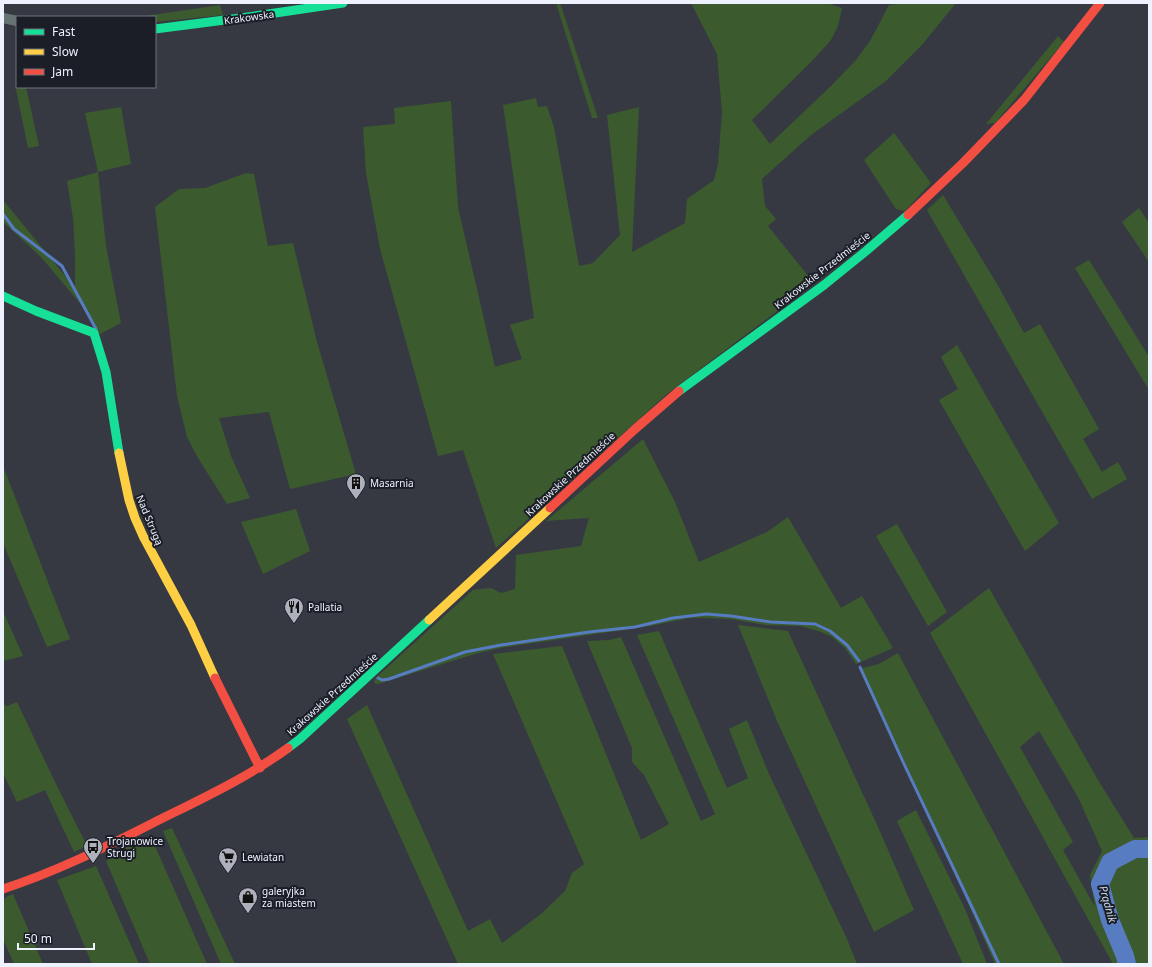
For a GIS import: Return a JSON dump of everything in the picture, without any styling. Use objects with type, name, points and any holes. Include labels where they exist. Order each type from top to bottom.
[{"type":"main road","name":"Krakowska","points":[[156,29],[343,3]]},
{"type":"main road","name":"Krakowskie Przedmieście","points":[[3,889],[40,877],[64,867],[211,794],[260,768],[289,748],[673,395],[821,287],[917,207],[963,163],[1024,100],[1100,3]]},
{"type":"main road","name":"Nad Strugą","points":[[3,296],[56,320],[94,334],[106,372],[120,461],[129,500],[135,518],[145,541],[191,625],[220,688],[260,768]]},
{"type":"street","points":[[3,18],[16,21]]},
{"type":"green space","points":[[556,3],[560,3],[598,118],[592,118]]},
{"type":"green space","points":[[691,3],[827,3],[842,8],[838,26],[831,40],[813,60],[752,120],[770,144],[856,60],[870,41],[889,5],[905,3],[956,3],[921,46],[886,81],[811,135],[762,179],[765,206],[776,219],[768,226],[809,277],[816,282],[668,393],[496,548],[463,450],[438,456],[380,249],[366,173],[363,127],[395,124],[394,108],[451,101],[458,207],[495,367],[522,359],[510,325],[534,318],[503,105],[536,98],[538,107],[547,106],[554,127],[579,266],[593,263],[620,235],[607,115],[639,107],[632,252],[685,223],[687,199],[714,180],[718,164],[722,112],[717,54]]},
{"type":"green space","points":[[220,5],[223,15],[156,22],[156,16],[146,16]]},
{"type":"green space","points":[[1058,36],[1064,42],[995,123],[986,124]]},
{"type":"green space","points":[[26,88],[39,146],[28,148],[16,89]]},
{"type":"green space","points":[[121,107],[131,164],[98,172],[85,113]]},
{"type":"green space","points":[[894,133],[931,183],[905,211],[896,209],[864,160]]},
{"type":"green space","points":[[98,172],[106,246],[121,323],[100,334],[95,331],[89,314],[41,257],[3,222],[3,200],[75,288],[73,218],[67,181]]},
{"type":"green space","points":[[246,173],[254,174],[268,246],[293,243],[317,342],[356,474],[290,489],[269,412],[219,418],[231,456],[250,498],[227,504],[198,458],[187,437],[177,396],[155,207],[179,189],[205,188]]},
{"type":"green space","points":[[943,195],[997,284],[1024,333],[1040,324],[1099,429],[1083,439],[1102,472],[1118,462],[1127,479],[1092,499],[927,210]]},
{"type":"green space","points":[[1139,208],[1149,223],[1149,262],[1122,222]]},
{"type":"green space","points":[[1089,260],[1149,357],[1149,390],[1075,268]]},
{"type":"green space","points":[[957,345],[1059,523],[1025,551],[939,400],[958,389],[941,357]]},
{"type":"green space","points":[[643,439],[675,502],[699,562],[767,532],[788,517],[841,608],[862,596],[893,648],[856,664],[845,648],[831,636],[800,626],[765,625],[730,619],[689,618],[650,626],[500,648],[475,654],[378,684],[374,683],[375,679],[381,673],[473,590],[491,588],[501,593],[515,589],[516,555],[581,546],[589,518],[546,521]]},
{"type":"green space","points":[[3,466],[70,639],[47,647],[3,543]]},
{"type":"green space","points":[[296,509],[310,551],[263,574],[241,522]]},
{"type":"green space","points":[[897,524],[947,612],[928,626],[876,536]]},
{"type":"green space","points":[[989,588],[1098,780],[1134,838],[1149,837],[1149,964],[1113,964],[930,633]],"holes":[[[1039,731],[1078,797],[1102,851],[1090,875],[1095,907],[1063,850],[1073,842],[1020,747]]]},
{"type":"green space","points":[[3,611],[23,656],[3,661]]},
{"type":"green space","points":[[738,625],[788,631],[878,827],[914,910],[874,932],[777,721]]},
{"type":"green space","points":[[659,631],[727,788],[748,778],[729,729],[747,720],[769,774],[847,939],[857,964],[458,964],[347,719],[367,705],[468,931],[490,919],[502,943],[541,914],[565,891],[572,873],[584,864],[493,654],[562,646],[641,840],[669,824],[644,775],[632,762],[632,748],[587,641],[609,640],[621,637],[701,821],[715,814],[637,635]]},
{"type":"green space","points":[[898,653],[1064,964],[995,964],[859,669],[879,664]]},
{"type":"green space","points":[[17,702],[87,846],[74,852],[45,790],[17,802],[3,773],[3,704],[7,706]]},
{"type":"green space","points":[[916,810],[965,909],[987,964],[963,964],[897,821]]},
{"type":"green space","points":[[172,828],[235,964],[221,964],[163,831]]},
{"type":"green space","points":[[151,837],[207,964],[150,964],[106,861],[126,847]]},
{"type":"green space","points":[[96,866],[139,964],[92,964],[57,880]]},
{"type":"green space","points":[[13,894],[43,964],[14,964],[3,939],[3,901],[6,897]]},
{"type":"waterway","points":[[3,214],[14,229],[62,266],[96,329]]},
{"type":"waterway","points":[[378,678],[382,680],[389,679],[465,652],[589,632],[635,627],[673,618],[706,614],[771,622],[815,624],[830,631],[847,645],[859,661]]},
{"type":"waterway","points":[[860,667],[904,764],[999,964]]},
{"type":"waterway","name":"Prądnik","points":[[1127,964],[1110,920],[1100,884],[1110,862],[1135,849],[1149,849]]},
{"type":"traffic: fast","points":[[156,29],[343,3]]},
{"type":"traffic: fast","points":[[679,391],[824,285],[908,215]]},
{"type":"traffic: fast","points":[[3,296],[36,311],[94,333],[106,372],[119,453]]},
{"type":"traffic: fast","points":[[288,748],[300,739],[429,620]]},
{"type":"traffic: slow","points":[[119,453],[129,500],[135,518],[143,536],[191,625],[215,678]]},
{"type":"traffic: slow","points":[[429,620],[550,508]]},
{"type":"traffic: jam","points":[[908,215],[963,163],[1024,100],[1100,3]]},
{"type":"traffic: jam","points":[[550,508],[634,430],[679,391]]},
{"type":"traffic: jam","points":[[215,678],[260,768]]},
{"type":"traffic: jam","points":[[3,889],[79,859],[116,841],[222,788],[256,769],[288,748]]},
{"type":"place","name":"Masarnia","points":[[356,500]]},
{"type":"place","name":"Pallatia","points":[[294,624]]},
{"type":"place","name":"Trojanowice Strugi","points":[[93,864]]},
{"type":"place","name":"Lewiatan","points":[[228,874]]},
{"type":"place","name":"galeryjka za miastem","points":[[248,914]]}]
